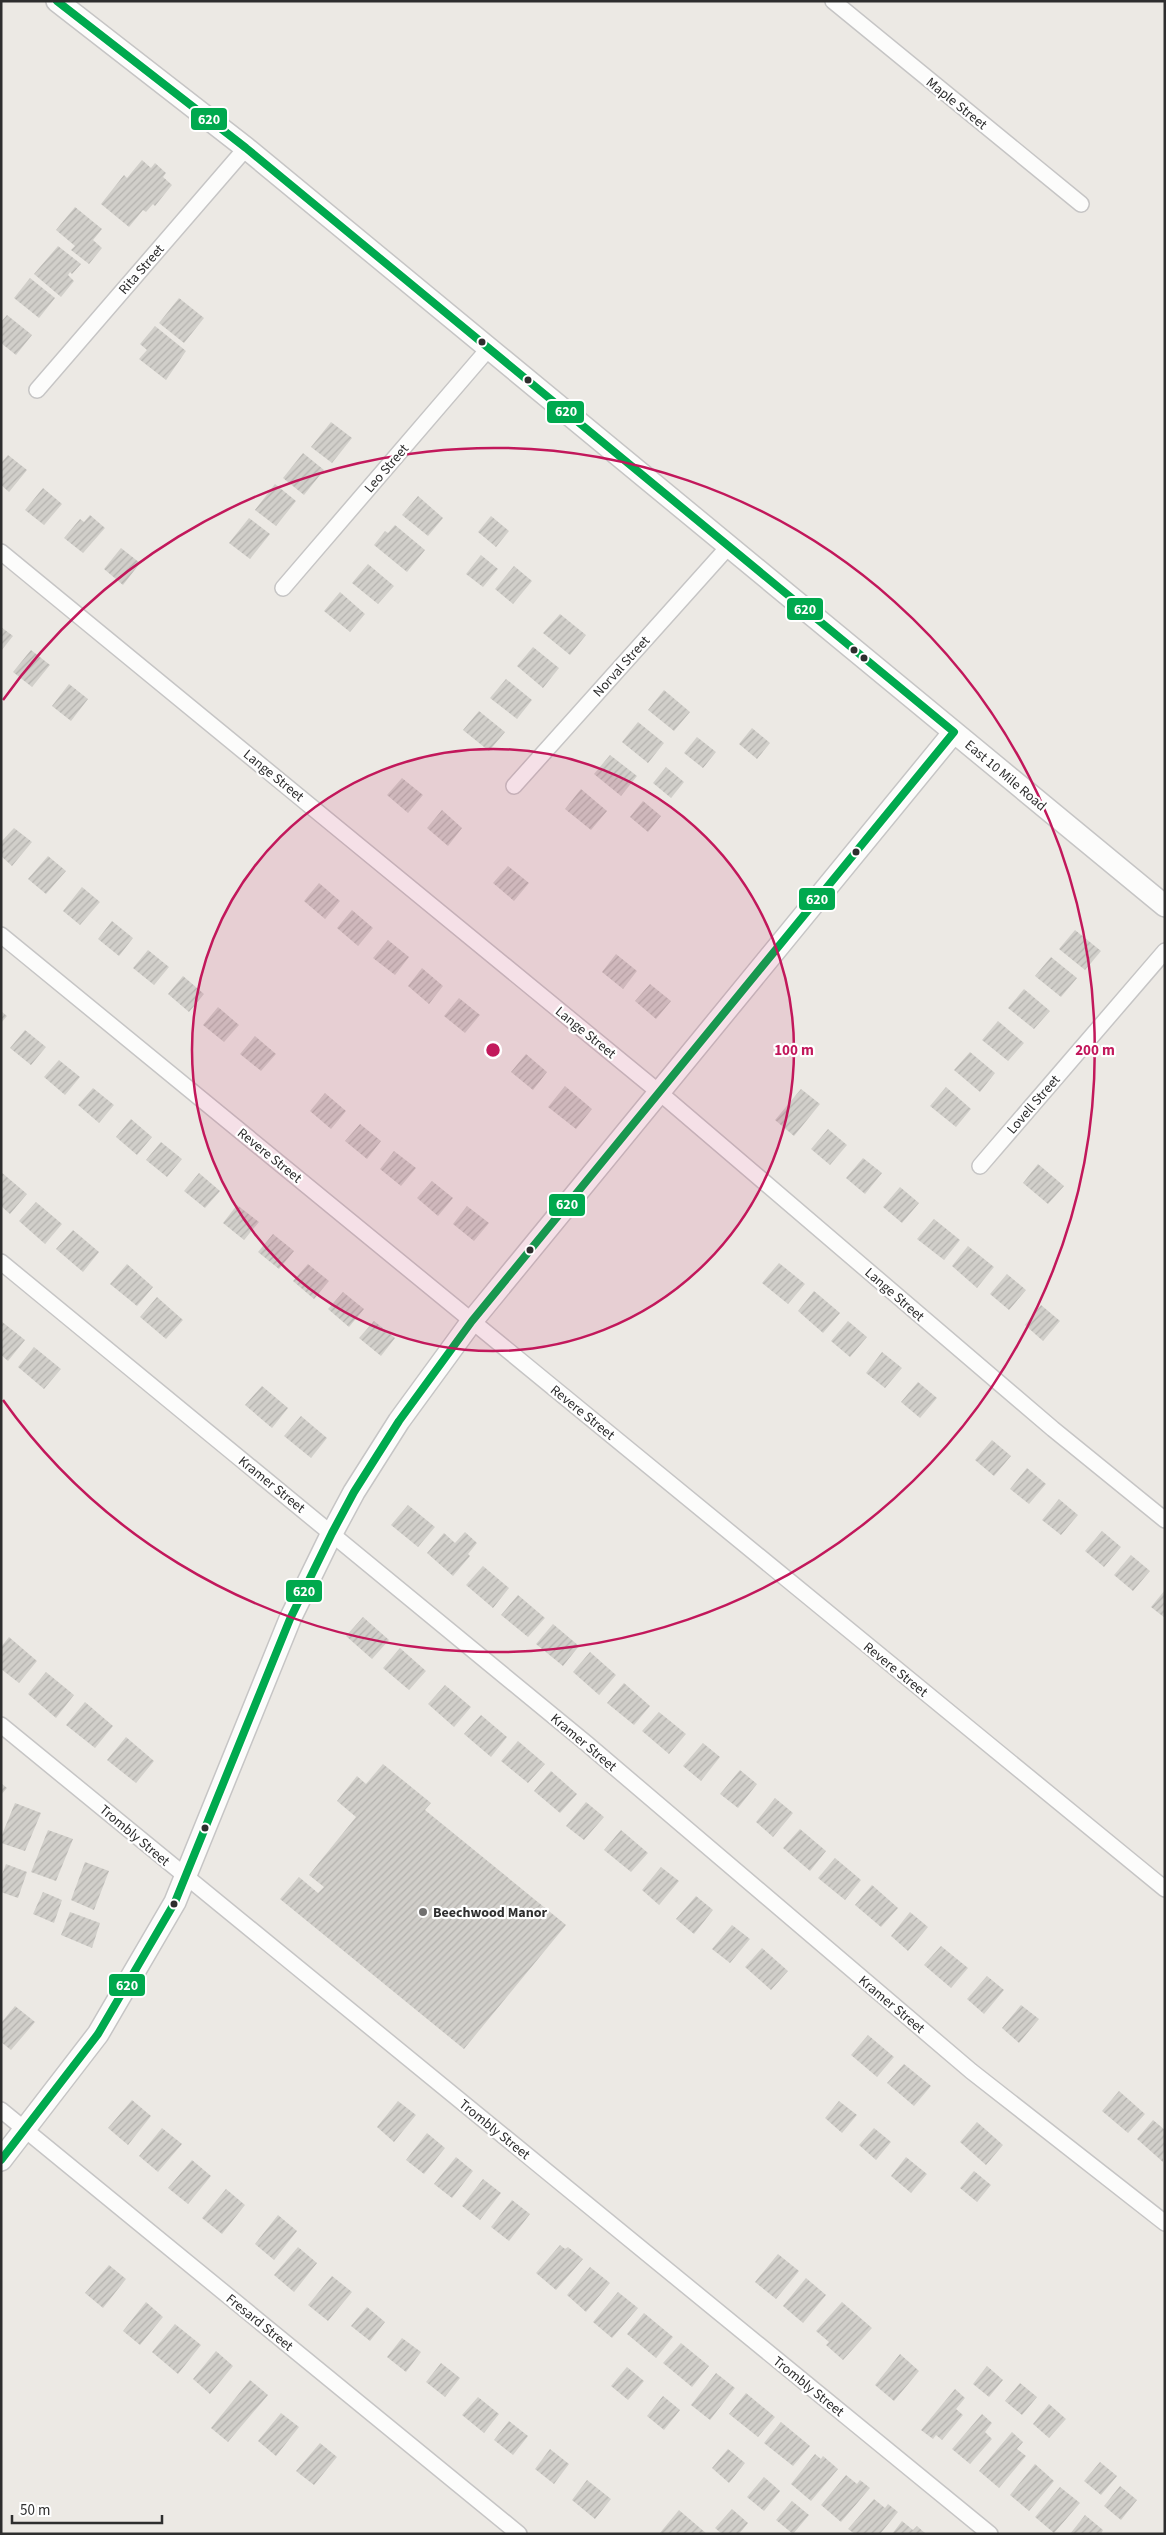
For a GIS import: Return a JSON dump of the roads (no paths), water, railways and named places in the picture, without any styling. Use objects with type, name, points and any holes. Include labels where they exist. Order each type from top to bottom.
[{"type":"street","name":"East 10 Mile Road","points":[[57,1],[246,148],[1165,906]]},
{"type":"street","name":"Maple Street","points":[[833,1],[1081,204]]},
{"type":"street","name":"Rita Street","points":[[37,390],[246,148]]},
{"type":"street","name":"Leo Street","points":[[283,588],[490,348]]},
{"type":"street","name":"Norval Street","points":[[514,786],[729,546]]},
{"type":"street","name":"Lange Street","points":[[1,552],[660,1093],[1053,1429],[1165,1520]]},
{"type":"street","points":[[1,2160],[26,2130],[98,2034],[175,1902],[290,1619],[354,1492],[399,1421],[472,1321],[954,732]]},
{"type":"street","name":"Revere Street","points":[[1,934],[1165,1889]]},
{"type":"street","name":"Lovell Street","points":[[980,1166],[1165,951]]},
{"type":"street","name":"Kramer Street","points":[[1,1262],[586,1743],[971,2071],[1165,2223]]},
{"type":"street","name":"Trombly Street","points":[[1,1724],[185,1877],[990,2534]]},
{"type":"street","name":"Fresard Street","points":[[1,2110],[519,2534]]},
{"type":"place","name":"Beechwood Manor","points":[[423,1912]]}]
